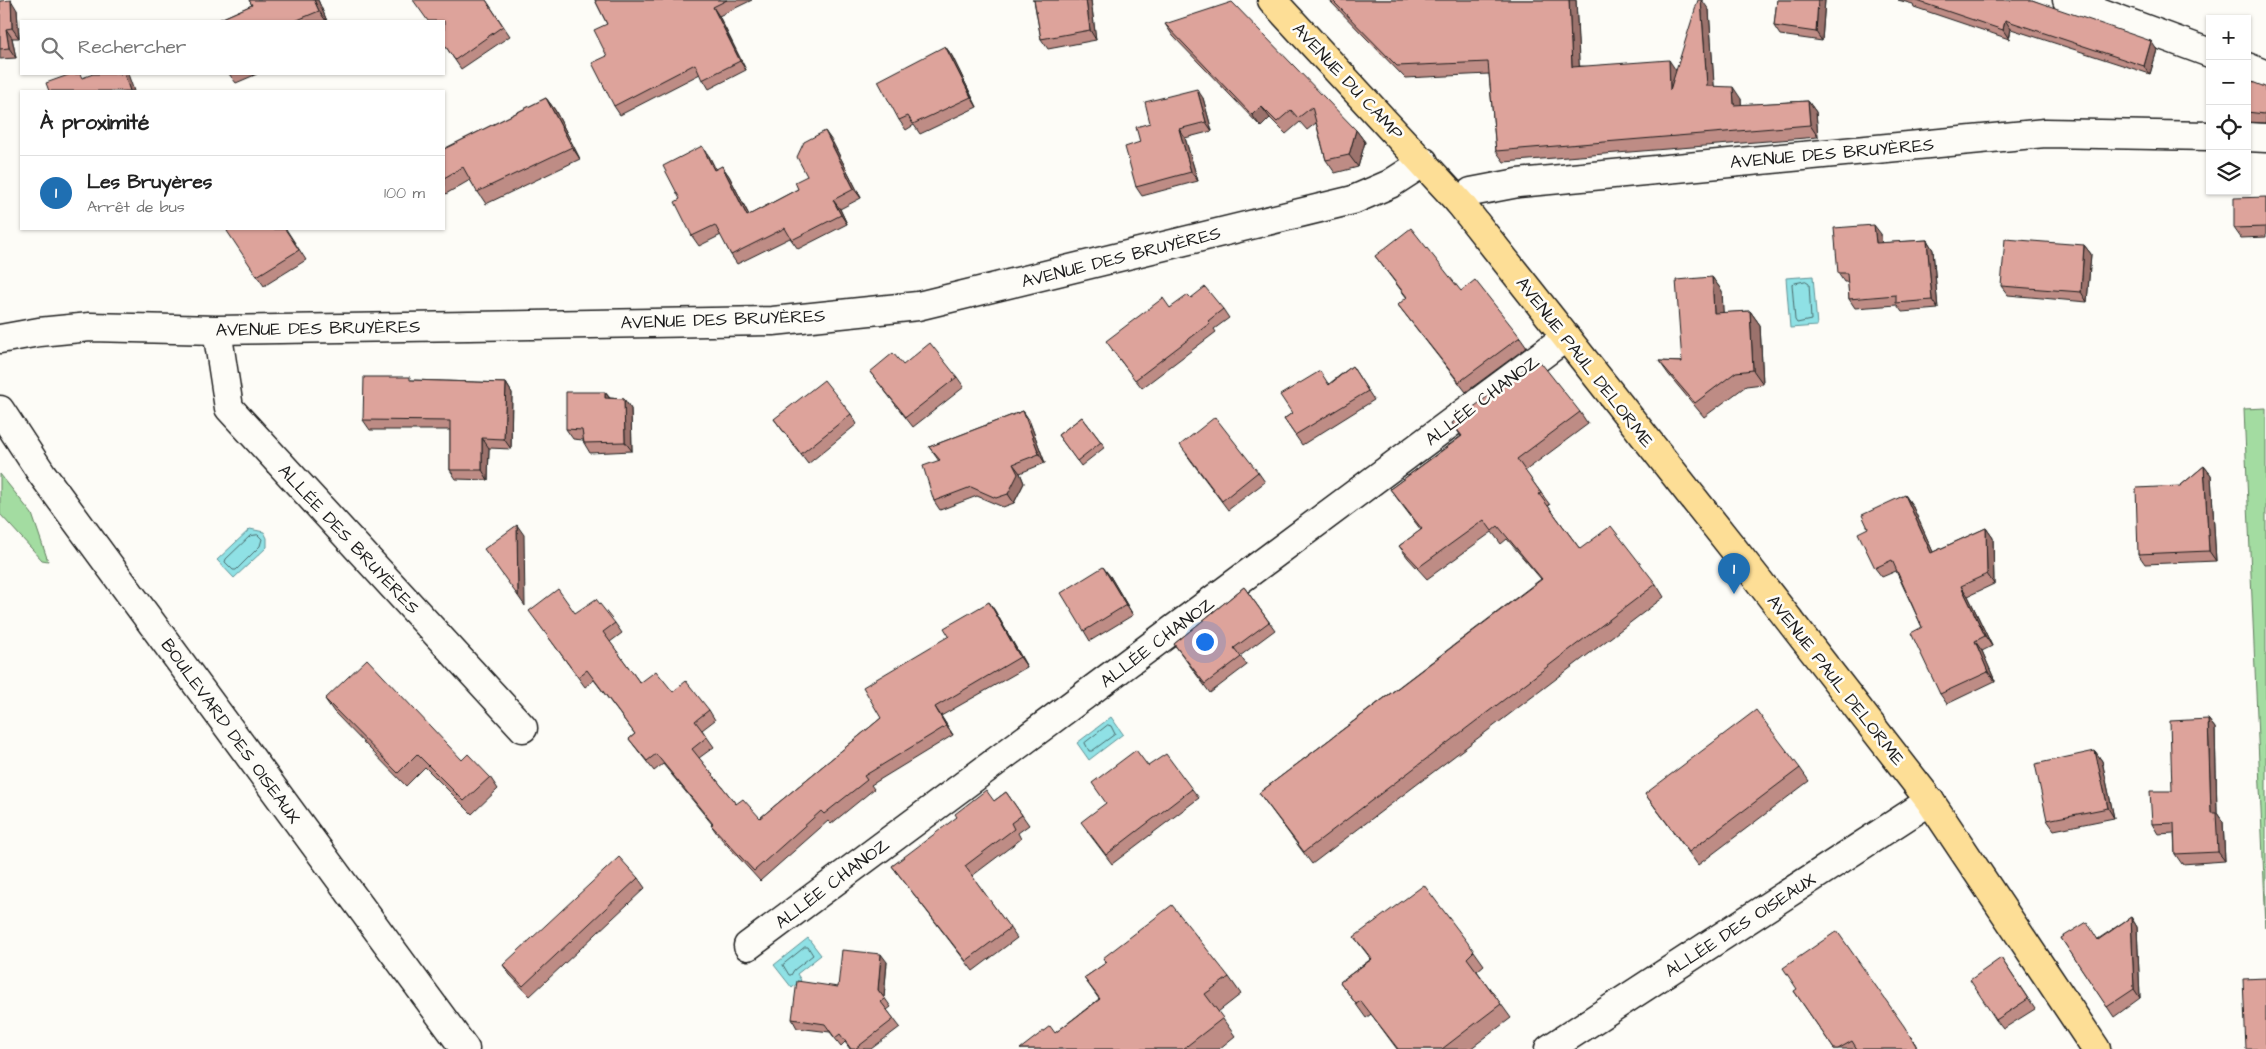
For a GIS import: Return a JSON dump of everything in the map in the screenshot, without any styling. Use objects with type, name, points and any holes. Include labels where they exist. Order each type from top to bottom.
[{"type":"main road","name":"AVENUE DU CAMP","points":[[1272,0],[1424,162]]},
{"type":"main road","name":"AVENUE PAUL DELORME","points":[[1424,162],[1459,202],[1566,337],[1930,801],[2096,1049]]},
{"type":"street","points":[[2067,0],[2206,52]]},
{"type":"street","points":[[2251,69],[2266,75]]},
{"type":"street","name":"AVENUE DES BRUYÈRES","points":[[1459,202],[1471,192],[1518,183],[2045,133],[2206,136]]},
{"type":"street","points":[[2251,137],[2266,138]]},
{"type":"street","name":"AVENUE DES BRUYÈRES","points":[[0,339],[39,332],[90,327],[217,330],[773,321],[918,306],[1353,200],[1390,184],[1424,162]]},
{"type":"street","name":"ALLÉE DES BRUYÈRES","points":[[217,330],[228,408],[523,728]]},
{"type":"street","name":"ALLÉE CHANOZ","points":[[748,946],[1566,337]]},
{"type":"street","name":"BOULEVARD DES OISEAUX","points":[[0,410],[42,474],[465,1049]]},
{"type":"street","name":"ALLÉE DES OISEAUX","points":[[1549,1049],[1930,801]]},
{"type":"green space","points":[[2266,408],[2266,928],[2244,409]]},
{"type":"green space","points":[[0,474],[32,514],[48,561],[42,560],[0,514]]},
{"type":"water","points":[[1813,276],[1817,326],[1790,328],[1786,278]]},
{"type":"water","points":[[250,529],[264,532],[267,538],[267,547],[234,578],[217,560]]},
{"type":"water","points":[[1111,717],[1123,734],[1089,760],[1077,743]]},
{"type":"water","points":[[808,938],[821,955],[797,974],[801,980],[792,988],[774,965]]},
{"type":"building","points":[[11,0],[12,28],[6,29],[9,48],[0,49],[0,1]]},
{"type":"building","points":[[249,0],[314,0],[319,11],[297,20],[218,20],[252,5]]},
{"type":"building","points":[[413,0],[486,0],[503,26],[455,60],[445,45],[445,20],[427,20]]},
{"type":"building","points":[[595,0],[727,0],[713,7],[740,61],[702,80],[695,64],[614,106],[592,63],[607,56],[594,30],[607,24]]},
{"type":"building","points":[[1034,0],[1086,0],[1090,30],[1041,39]]},
{"type":"building","points":[[1332,0],[1569,0],[1572,67],[1669,60],[1670,90],[1698,0],[1701,0],[1707,86],[1733,87],[1734,105],[1808,101],[1810,125],[1496,151],[1488,62],[1397,66]]},
{"type":"building","points":[[1777,0],[1818,0],[1816,32],[1774,26]]},
{"type":"building","points":[[1914,0],[2032,0],[2151,41],[2144,66],[2005,20],[2003,30]]},
{"type":"building","points":[[1232,2],[1356,130],[1349,155],[1326,160],[1312,107],[1298,118],[1291,110],[1277,122],[1261,106],[1252,115],[1165,24]]},
{"type":"building","points":[[945,46],[971,97],[913,124],[908,116],[899,120],[878,81]]},
{"type":"building","points":[[68,75],[80,75],[82,78],[90,75],[124,75],[130,90],[49,90],[46,83]]},
{"type":"building","points":[[2251,82],[2266,89],[2266,113],[2251,112]]},
{"type":"building","points":[[1197,89],[1206,122],[1179,129],[1191,172],[1136,187],[1125,147],[1140,142],[1136,127],[1150,123],[1145,102]]},
{"type":"building","points":[[546,98],[572,147],[477,192],[463,167],[445,177],[445,148]]},
{"type":"building","points":[[825,131],[854,189],[833,200],[841,215],[792,240],[785,228],[731,255],[715,225],[692,236],[675,202],[680,199],[663,166],[702,146],[714,170],[722,166],[747,216],[798,189],[795,182],[807,176],[797,157],[804,142]]},
{"type":"building","points":[[2266,197],[2266,227],[2234,228],[2234,198]]},
{"type":"building","points":[[1874,225],[1876,243],[1927,240],[1932,300],[1896,303],[1896,295],[1849,299],[1847,273],[1838,273],[1834,228]]},
{"type":"building","points":[[1411,228],[1461,291],[1475,280],[1520,337],[1459,382],[1398,305],[1407,297],[1375,256]]},
{"type":"building","points":[[286,230],[299,250],[257,276],[227,231]]},
{"type":"building","points":[[2005,239],[2084,245],[2081,292],[2001,286]]},
{"type":"building","points":[[1712,277],[1714,313],[1750,311],[1753,370],[1736,372],[1695,403],[1659,361],[1682,362],[1676,280]]},
{"type":"building","points":[[1205,287],[1223,309],[1208,321],[1210,323],[1135,380],[1106,341],[1163,298],[1170,308],[1188,295],[1191,298]]},
{"type":"building","points":[[930,343],[957,377],[906,417],[870,372],[893,353],[903,365]]},
{"type":"building","points":[[1538,359],[1580,412],[1517,459],[1541,493],[1539,494],[1580,549],[1611,526],[1656,584],[1304,852],[1259,793],[1542,579],[1498,526],[1492,531],[1484,520],[1419,567],[1399,546],[1422,529],[1390,489],[1462,436],[1452,423]]},
{"type":"building","points":[[1352,366],[1368,391],[1295,435],[1284,419],[1292,413],[1280,395],[1320,371],[1329,385]]},
{"type":"building","points":[[364,377],[410,377],[410,380],[506,383],[504,439],[482,438],[482,470],[450,470],[450,421],[363,420]]},
{"type":"building","points":[[824,380],[851,414],[801,454],[774,419]]},
{"type":"building","points":[[566,392],[605,392],[605,398],[624,399],[625,442],[584,443],[582,430],[566,429]]},
{"type":"building","points":[[1023,411],[1039,454],[1013,464],[1018,474],[1008,494],[996,498],[971,487],[934,501],[923,466],[940,460],[929,447]]},
{"type":"building","points":[[1082,417],[1101,442],[1077,461],[1058,435]]},
{"type":"building","points":[[1215,417],[1258,472],[1222,501],[1180,445]]},
{"type":"building","points":[[2204,466],[2209,551],[2138,554],[2136,488],[2180,486]]},
{"type":"building","points":[[1905,495],[1931,553],[1986,528],[1987,574],[1961,586],[1985,636],[1975,641],[1988,672],[1940,694],[1911,633],[1922,627],[1892,560],[1875,568],[1858,533],[1868,528],[1862,515]]},
{"type":"building","points":[[517,525],[518,596],[484,549]]},
{"type":"building","points":[[1103,567],[1126,605],[1084,631],[1061,593]]},
{"type":"building","points":[[1244,587],[1269,622],[1234,648],[1241,657],[1205,684],[1174,644]]},
{"type":"building","points":[[558,589],[575,613],[596,599],[615,623],[603,632],[640,683],[656,671],[673,692],[686,681],[709,710],[695,721],[707,737],[692,749],[736,804],[743,799],[760,818],[881,718],[863,687],[949,636],[944,628],[989,602],[1020,657],[935,707],[946,726],[864,776],[867,780],[824,814],[821,811],[754,871],[711,825],[713,824],[656,754],[647,761],[629,739],[635,734],[587,670],[578,677],[529,611]]},
{"type":"building","points":[[367,659],[462,760],[468,754],[490,777],[464,801],[417,754],[398,773],[325,699]]},
{"type":"building","points":[[1756,710],[1800,768],[1689,852],[1645,794]]},
{"type":"building","points":[[2208,719],[2211,813],[2216,813],[2218,852],[2175,854],[2174,823],[2152,824],[2150,791],[2172,791],[2170,721]]},
{"type":"building","points":[[1136,750],[1148,766],[1166,754],[1192,789],[1106,855],[1081,822],[1106,803],[1092,783]]},
{"type":"building","points":[[2095,751],[2108,808],[2047,820],[2035,764]]},
{"type":"building","points":[[986,790],[994,801],[1006,792],[1022,815],[1011,823],[1014,829],[965,866],[1010,928],[966,961],[892,866],[957,817],[955,814]]},
{"type":"building","points":[[619,857],[638,878],[523,986],[503,965]]},
{"type":"building","points":[[1424,885],[1474,951],[1467,958],[1501,1004],[1442,1049],[1398,1049],[1361,1001],[1356,1004],[1340,982],[1372,959],[1354,937]]},
{"type":"building","points":[[1172,905],[1229,977],[1205,994],[1223,1018],[1183,1049],[1020,1049],[1050,1026],[1055,1033],[1100,999],[1084,978],[1107,962],[1103,958]]},
{"type":"building","points":[[2131,917],[2134,989],[2107,1007],[2061,938],[2087,922],[2098,940]]},
{"type":"building","points":[[1837,931],[1918,1049],[1857,1049],[1852,1041],[1838,1049],[1834,1049],[1794,991],[1797,989],[1783,968]]},
{"type":"building","points":[[842,950],[881,954],[878,990],[885,999],[881,1002],[894,1019],[855,1049],[851,1049],[840,1034],[835,1038],[825,1024],[792,1019],[797,981],[838,987]]},
{"type":"building","points":[[2001,958],[2028,999],[1996,1020],[1970,980]]},
{"type":"building","points":[[2266,978],[2266,1049],[2246,1049],[2243,979]]},
{"type":"place","name":"Les Bruyères","points":[[1734,594]]}]
